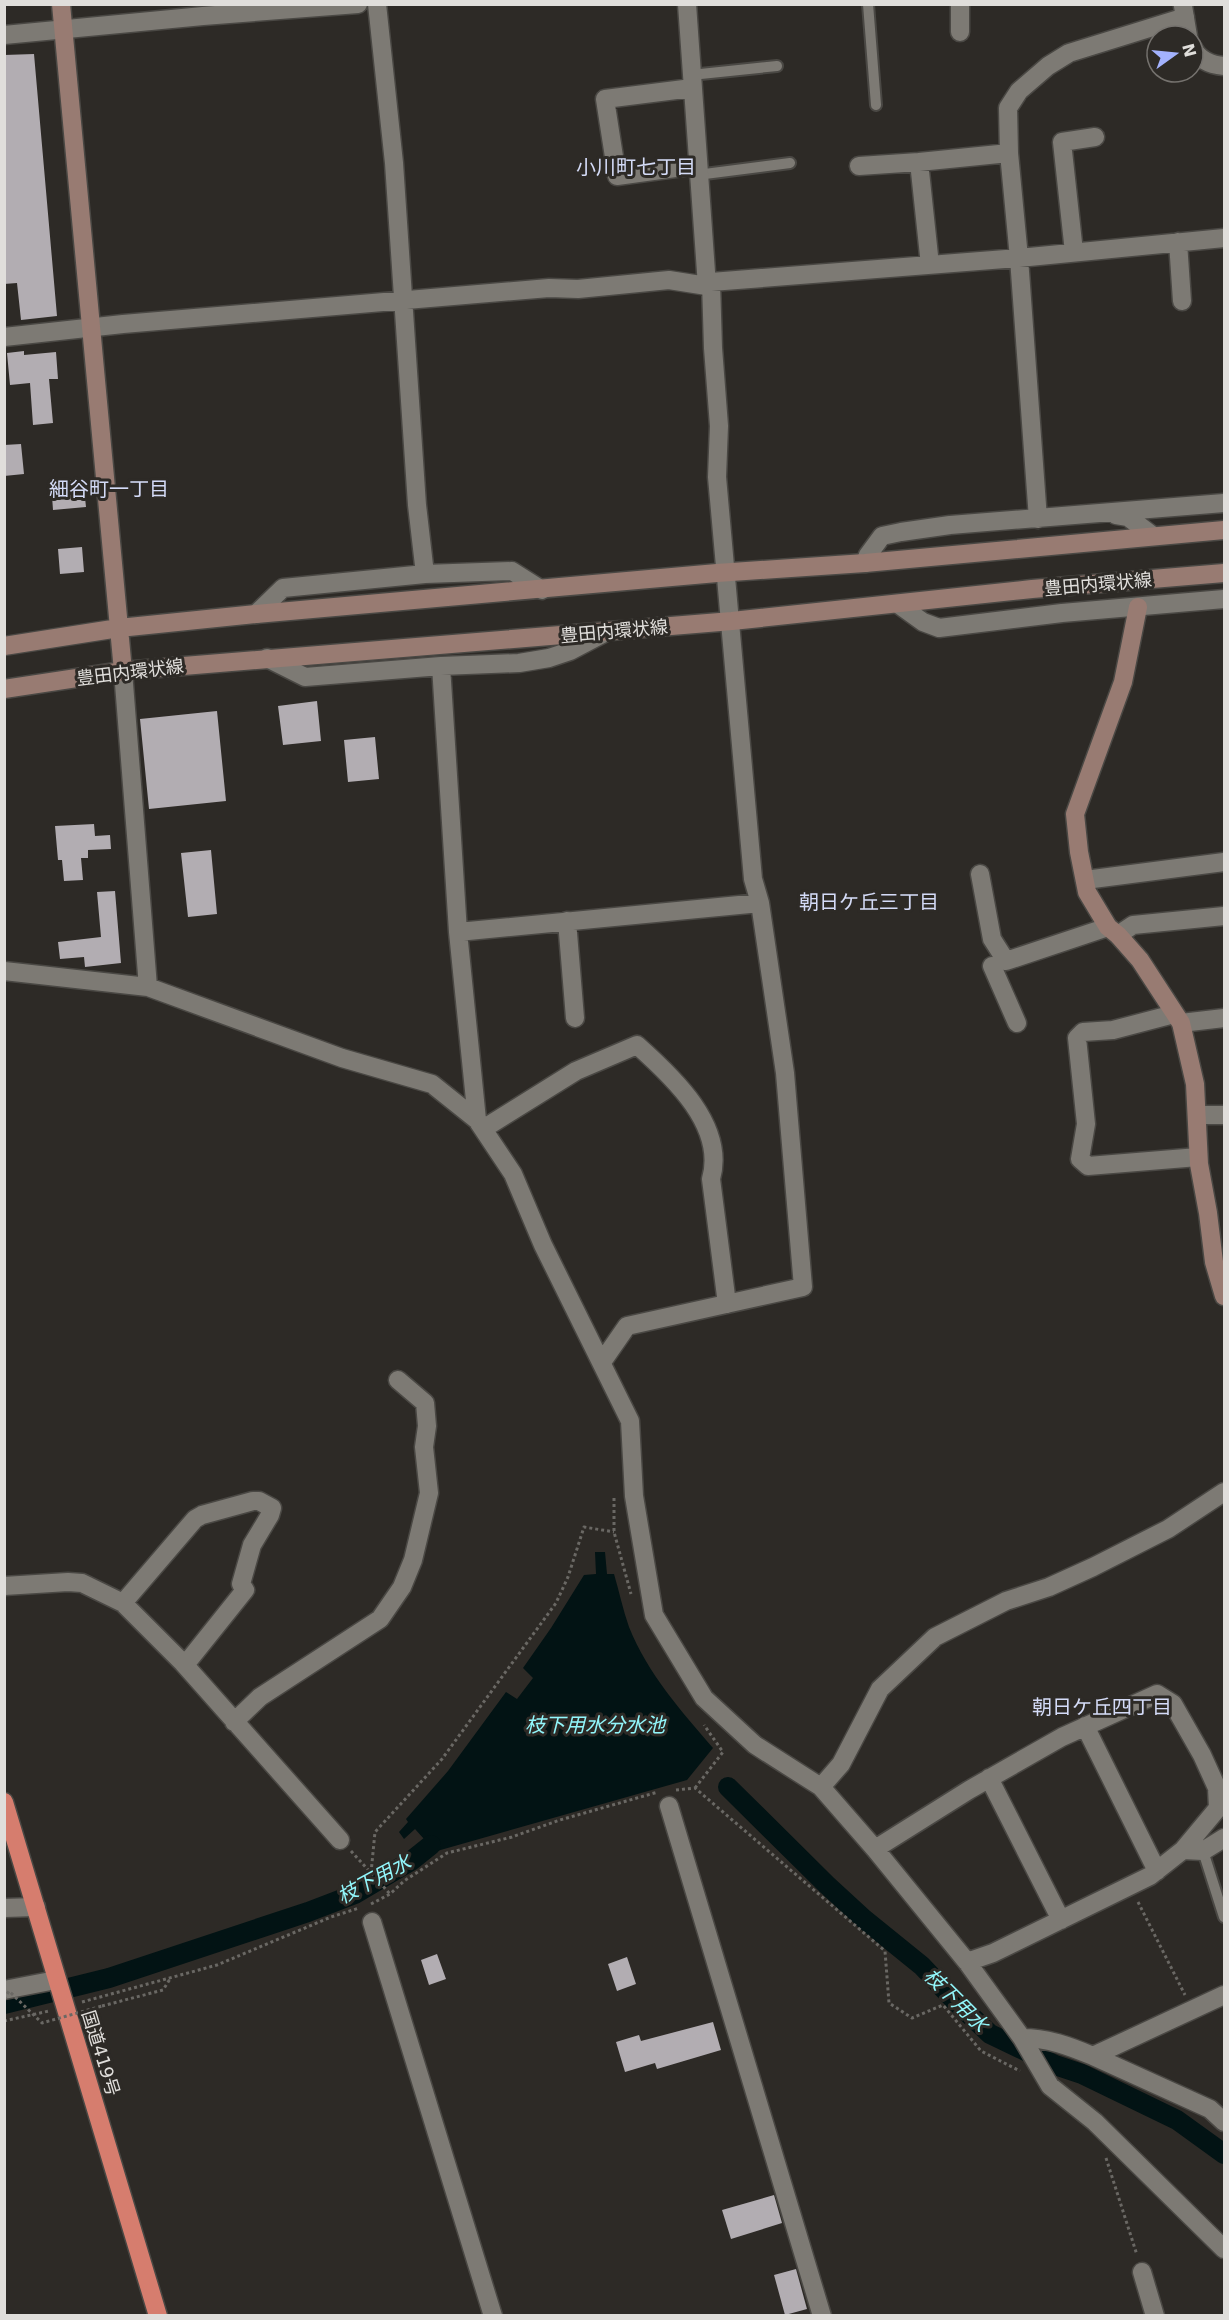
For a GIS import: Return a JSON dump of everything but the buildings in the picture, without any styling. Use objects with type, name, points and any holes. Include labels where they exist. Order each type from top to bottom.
[{"type":"highway","name":"国道419号","points":[[4,1802],[158,2316]]},
{"type":"street","points":[[62,4],[123,671],[148,987]]},
{"type":"street","points":[[4,35],[358,4]]},
{"type":"street","points":[[377,4],[394,163],[417,505],[425,574]]},
{"type":"street","points":[[602,1362],[627,1326],[803,1287],[785,1072],[760,903],[753,879],[732,621],[725,573],[717,477],[719,426],[709,284],[697,170],[687,4]]},
{"type":"street","points":[[960,4],[960,32]]},
{"type":"street","points":[[1038,519],[1009,153],[1008,108],[1019,91],[1048,66],[1069,53],[1184,11]]},
{"type":"street","points":[[1205,60],[1213,65],[1224,66]]},
{"type":"street","points":[[692,82],[605,99],[617,176],[697,170]]},
{"type":"street","points":[[1074,252],[1062,142],[1095,137]]},
{"type":"street","points":[[859,166],[1009,153]]},
{"type":"street","points":[[919,162],[930,265]]},
{"type":"street","points":[[4,337],[403,299],[549,288],[578,289],[669,280],[709,284],[1224,238]]},
{"type":"street","points":[[1178,242],[1182,301]]},
{"type":"street","points":[[865,563],[882,536],[901,531],[1224,503]]},
{"type":"street","points":[[1190,533],[1202,518],[1224,503]]},
{"type":"street","points":[[1108,513],[1128,517],[1153,536]]},
{"type":"street","points":[[4,646],[118,628],[256,614],[865,563],[1224,530]]},
{"type":"street","points":[[256,614],[283,588],[425,574],[512,571],[543,590]]},
{"type":"street","name":"豊田内環状線","points":[[4,689],[123,671],[732,621],[1032,589],[1224,573]]},
{"type":"street","points":[[898,604],[923,622],[939,628],[1051,614],[1222,598]]},
{"type":"street","points":[[1137,607],[1123,682],[1075,814],[1078,852],[1087,892],[1114,931],[1140,960],[1177,1018],[1195,1084],[1198,1157],[1214,1262],[1224,1296]]},
{"type":"street","points":[[267,658],[305,677],[441,666],[519,663],[549,658],[570,651],[609,631]]},
{"type":"street","points":[[441,666],[458,932],[480,1124]]},
{"type":"street","points":[[1085,880],[1224,862]]},
{"type":"street","points":[[980,874],[992,939],[993,966],[1017,1023]]},
{"type":"street","points":[[458,932],[760,903]]},
{"type":"street","points":[[993,966],[1133,925],[1224,916]]},
{"type":"street","points":[[567,921],[575,1018]]},
{"type":"street","points":[[4,971],[148,987],[342,1058],[432,1084],[480,1124],[513,1174],[543,1245],[630,1421],[634,1496],[654,1615],[704,1698],[755,1745],[821,1787],[967,1962],[1025,2042],[1050,2086],[1095,2122],[1202,2224],[1224,2249]]},
{"type":"street","points":[[1198,1157],[1088,1166],[1080,1159],[1086,1124],[1077,1038],[1083,1032],[1113,1030],[1177,1018],[1224,1018]]},
{"type":"street","points":[[480,1124],[576,1071],[637,1045],[669,1074],[707,1126],[715,1164],[711,1179],[727,1304]]},
{"type":"street","points":[[1197,1116],[1224,1115]]},
{"type":"street","points":[[234,1722],[260,1697],[380,1619],[402,1587],[413,1560],[429,1493],[424,1446],[427,1426],[425,1403],[398,1380]]},
{"type":"street","points":[[821,1787],[841,1764],[880,1689],[935,1637],[1005,1601],[1049,1587],[1093,1567],[1168,1529],[1224,1492]]},
{"type":"street","points":[[123,1603],[195,1519],[253,1501],[259,1501],[272,1508],[252,1545],[240,1584],[245,1590],[185,1665]]},
{"type":"street","points":[[4,1586],[82,1583],[123,1603],[185,1665],[340,1840]]},
{"type":"street","points":[[875,1849],[989,1778],[1062,1737],[1157,1694],[1173,1704],[1202,1755],[1216,1788],[1218,1808],[1183,1850],[1157,1871],[993,1953],[967,1962]]},
{"type":"street","points":[[1085,1726],[1157,1871]]},
{"type":"street","points":[[989,1778],[1061,1920]]},
{"type":"street","points":[[669,1796],[822,2316]]},
{"type":"street","points":[[1183,1850],[1203,1851],[1224,1838]]},
{"type":"street","points":[[4,1908],[36,1907]]},
{"type":"street","points":[[372,1922],[493,2316]]},
{"type":"street","points":[[4,1990],[56,1980]]},
{"type":"street","points":[[1093,2056],[1224,1995]]},
{"type":"street","points":[[1025,2042],[1040,2038],[1066,2045],[1210,2109],[1224,2122]]},
{"type":"street","points":[[1142,2272],[1155,2316]]},
{"type":"lane","points":[[868,4],[876,105]]},
{"type":"lane","points":[[692,82],[777,66]]},
{"type":"lane","points":[[697,170],[790,163]]},
{"type":"lane","points":[[1203,1851],[1224,1917]]},
{"type":"path","points":[[615,1488],[614,1532],[635,1604]]},
{"type":"path","points":[[371,1873],[375,1832],[441,1759],[556,1603],[568,1577],[584,1527],[614,1532]]},
{"type":"path","points":[[4,2021],[65,2007],[216,1965],[332,1917],[367,1906],[390,1894],[447,1853],[512,1837],[560,1820],[695,1788],[723,1752],[699,1717]]},
{"type":"path","points":[[695,1788],[885,1951],[889,2003],[912,2018],[943,2005],[981,2051],[1021,2071]]},
{"type":"path","points":[[365,1867],[390,1894]]},
{"type":"path","points":[[1130,1886],[1193,2010]]},
{"type":"path","points":[[4,1998],[9,1991],[42,2023],[163,1990],[171,1978]]},
{"type":"path","points":[[1105,2154],[1142,2272]]},
{"type":"water","name":"枝下用水分水池","points":[[595,1552],[605,1552],[607,1574],[614,1574],[629,1627],[655,1676],[713,1748],[687,1780],[437,1851],[435,1849],[416,1866],[406,1856],[424,1839],[415,1829],[404,1839],[399,1832],[408,1822],[406,1819],[448,1771],[506,1692],[517,1699],[533,1678],[523,1668],[584,1575],[596,1574]]},
{"type":"waterway","name":"枝下用水","points":[[728,1787],[827,1885],[864,1919],[922,1966],[990,2034],[1055,2065],[1082,2074],[1177,2120],[1224,2154]]},
{"type":"waterway","name":"枝下用水","points":[[4,2004],[109,1978],[308,1912],[355,1894],[411,1861],[431,1845]]},
{"type":"district","name":"小川町七丁目","points":[[636,167]]},
{"type":"district","name":"細谷町一丁目","points":[[109,489]]},
{"type":"district","name":"朝日ケ丘三丁目","points":[[869,902]]},
{"type":"district","name":"朝日ケ丘四丁目","points":[[1102,1707]]}]
